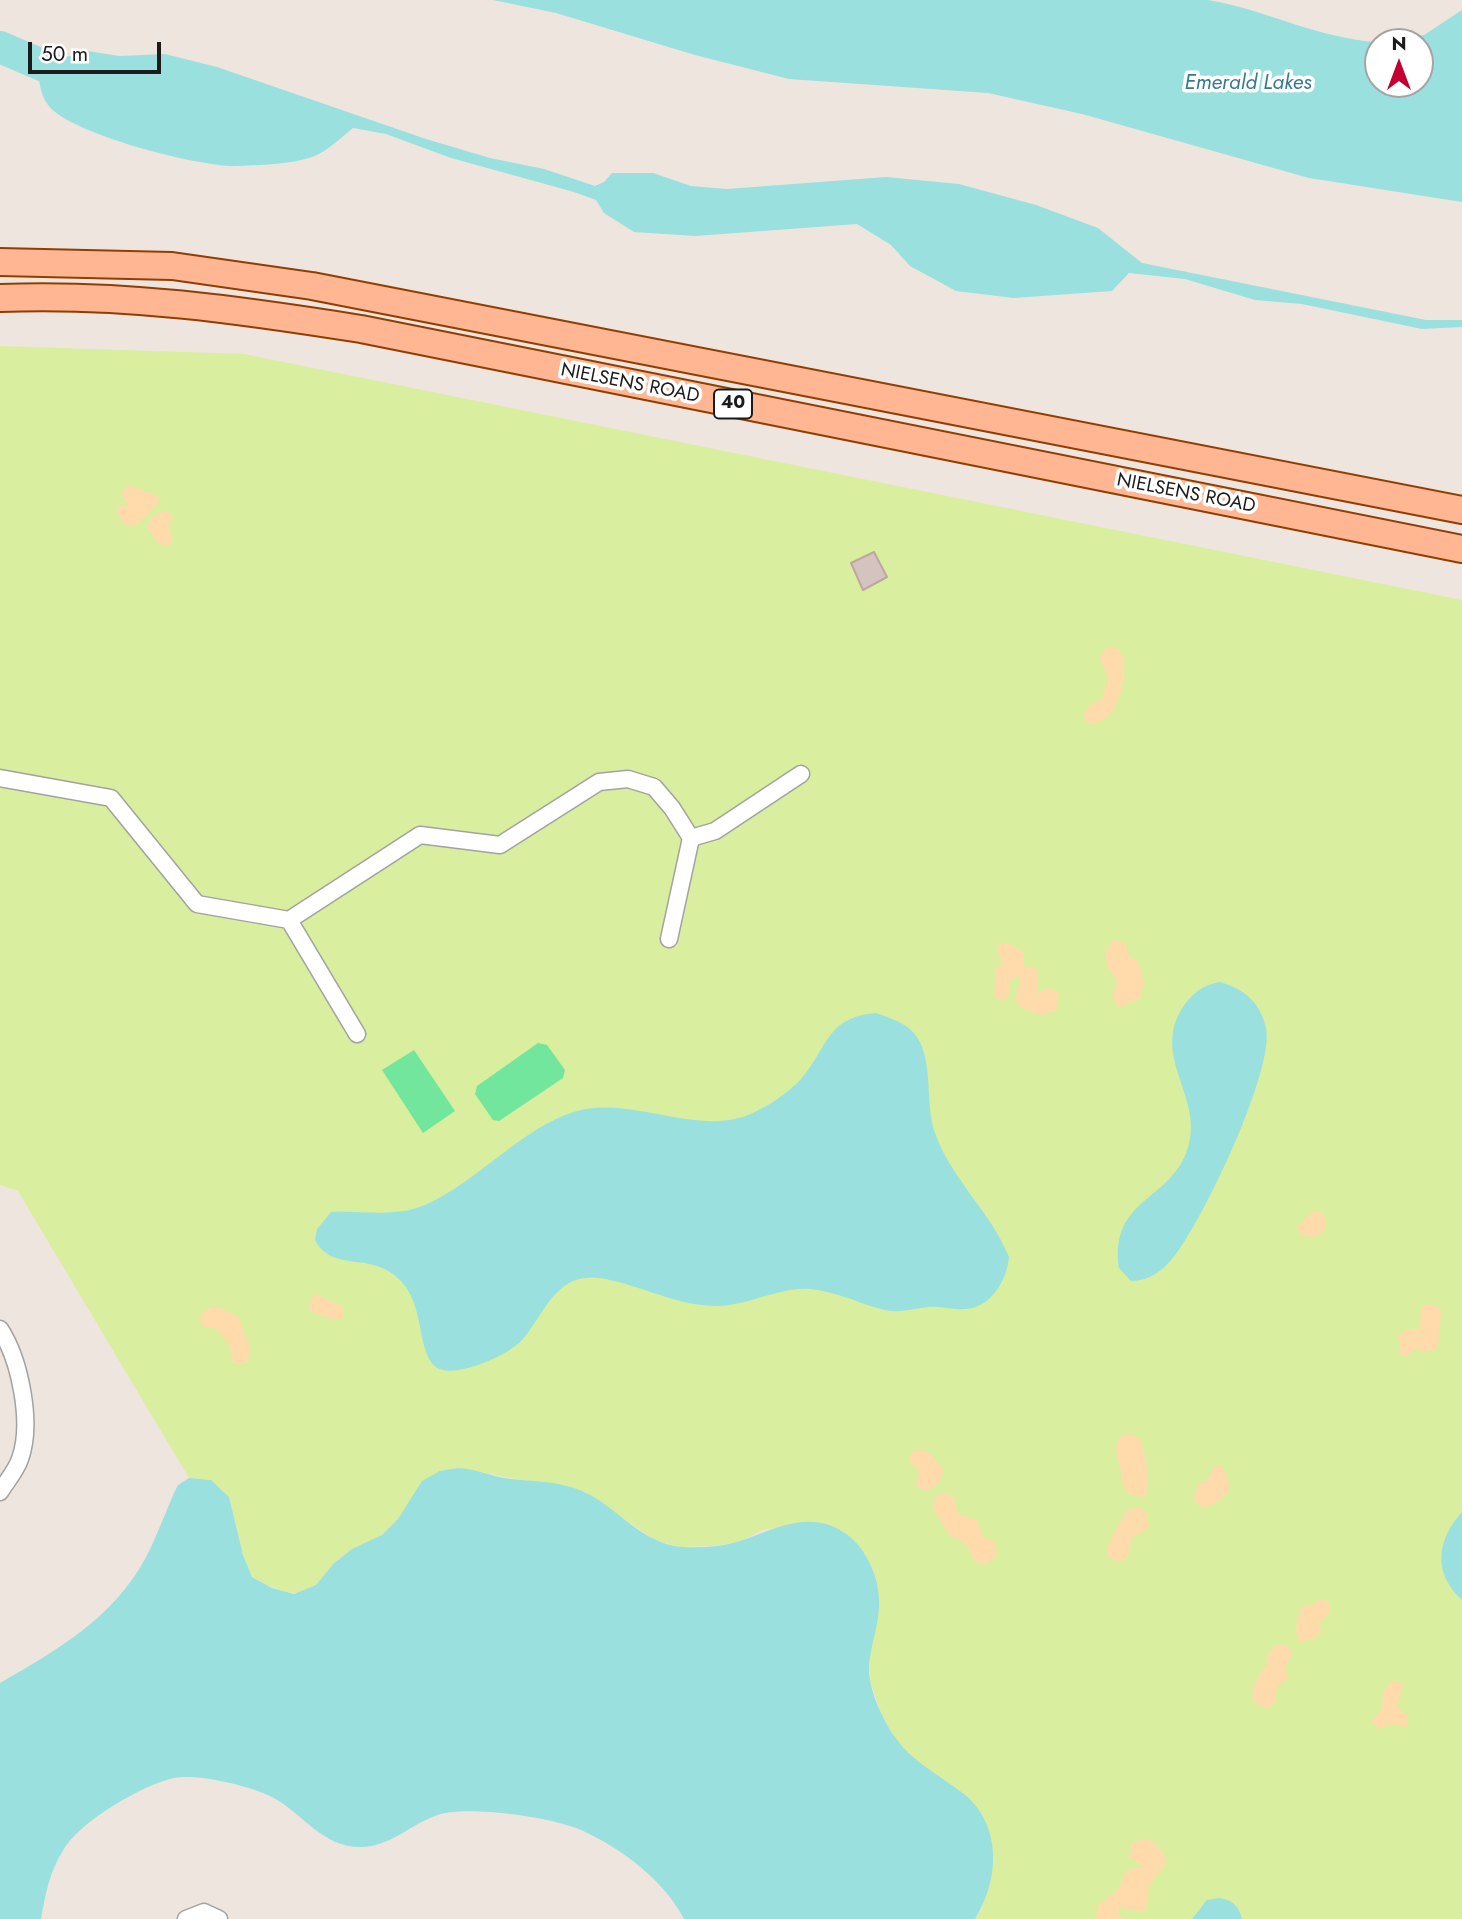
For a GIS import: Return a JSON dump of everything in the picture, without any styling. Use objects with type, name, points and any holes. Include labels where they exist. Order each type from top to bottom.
[{"type":"main road","name":"NIELSENS ROAD","points":[[0,262],[173,266],[287,281],[1462,510]]},
{"type":"main road","name":"NIELSENS ROAD","points":[[0,298],[139,299],[217,306],[360,329],[1462,549]]},
{"type":"street","points":[[691,838],[715,831],[801,774]]},
{"type":"street","points":[[0,778],[111,798],[197,904],[289,920],[420,835],[500,845],[599,782],[628,779],[654,787],[691,838],[669,939]]},
{"type":"street","points":[[289,920],[357,1034]]},
{"type":"street","points":[[0,1329],[18,1368],[25,1417],[20,1459],[0,1492]]},
{"type":"street","points":[[186,1919],[204,1912],[219,1919]]},
{"type":"green space","points":[[0,346],[244,354],[1462,600],[1462,1919],[975,1919],[983,1907],[963,1794],[920,1765],[897,1742],[881,1714],[870,1680],[870,1651],[879,1607],[862,1550],[845,1533],[819,1523],[763,1530],[739,1542],[680,1547],[655,1540],[585,1492],[458,1468],[434,1477],[424,1485],[394,1524],[373,1540],[337,1560],[319,1582],[308,1590],[292,1593],[252,1577],[243,1555],[229,1497],[211,1480],[189,1478],[18,1191],[0,1185]]},
{"type":"green space","points":[[538,1043],[547,1045],[565,1070],[563,1078],[499,1121],[493,1120],[475,1094],[477,1086]]},
{"type":"green space","points":[[414,1050],[455,1111],[423,1133],[382,1070]]},
{"type":"sand","points":[[128,485],[158,496],[160,501],[136,526],[125,525],[116,512],[119,506],[129,506],[121,494]]},
{"type":"sand","points":[[165,510],[173,515],[169,526],[172,543],[165,546],[158,543],[147,527],[151,518]]},
{"type":"sand","points":[[1110,647],[1118,649],[1124,657],[1122,688],[1108,716],[1091,724],[1085,720],[1084,713],[1089,706],[1102,699],[1108,677],[1100,658],[1103,651]]},
{"type":"sand","points":[[1113,940],[1125,943],[1130,958],[1138,961],[1144,984],[1140,998],[1120,1007],[1116,1005],[1113,995],[1118,981],[1109,970],[1105,952]]},
{"type":"sand","points":[[1007,943],[1024,952],[1024,966],[1038,969],[1038,993],[1048,988],[1059,993],[1057,1010],[1042,1015],[1019,1007],[1015,999],[1021,982],[1017,976],[1010,980],[1010,992],[1006,999],[1003,1001],[994,997],[996,968],[1003,963],[997,951],[999,944]]},
{"type":"sand","points":[[1321,1211],[1326,1221],[1324,1232],[1313,1237],[1299,1235],[1298,1226],[1312,1212]]},
{"type":"sand","points":[[316,1294],[342,1306],[344,1316],[337,1320],[310,1311],[310,1301]]},
{"type":"sand","points":[[1429,1304],[1440,1308],[1438,1348],[1426,1352],[1417,1348],[1408,1355],[1401,1355],[1398,1336],[1407,1329],[1420,1329],[1421,1308]]},
{"type":"sand","points":[[214,1306],[238,1316],[249,1345],[250,1354],[245,1364],[233,1363],[230,1346],[217,1329],[201,1326],[200,1314]]},
{"type":"sand","points":[[1129,1434],[1139,1438],[1144,1451],[1148,1476],[1145,1497],[1131,1494],[1124,1487],[1116,1446],[1121,1436]]},
{"type":"sand","points":[[918,1449],[930,1453],[944,1471],[938,1484],[928,1491],[919,1488],[916,1483],[920,1472],[909,1461],[912,1452]]},
{"type":"sand","points":[[1215,1466],[1223,1467],[1230,1489],[1217,1502],[1201,1507],[1194,1500],[1198,1484],[1206,1481]]},
{"type":"sand","points":[[944,1493],[953,1496],[958,1514],[977,1520],[982,1536],[996,1543],[997,1556],[986,1564],[975,1561],[966,1544],[949,1535],[933,1508],[935,1497]]},
{"type":"sand","points":[[1138,1507],[1147,1513],[1149,1528],[1132,1537],[1127,1559],[1117,1562],[1108,1556],[1111,1538],[1126,1511]]},
{"type":"sand","points":[[1320,1599],[1330,1603],[1330,1613],[1318,1623],[1321,1629],[1316,1638],[1300,1642],[1296,1629],[1302,1609],[1304,1605],[1312,1605]]},
{"type":"sand","points":[[1275,1646],[1286,1646],[1291,1651],[1285,1668],[1288,1678],[1277,1687],[1275,1701],[1267,1709],[1254,1702],[1253,1692],[1258,1676],[1268,1663],[1268,1653]]},
{"type":"sand","points":[[1395,1680],[1403,1685],[1397,1706],[1408,1716],[1407,1727],[1393,1724],[1377,1729],[1372,1720],[1382,1710],[1383,1690]]},
{"type":"sand","points":[[1151,1840],[1166,1859],[1164,1867],[1149,1885],[1146,1907],[1136,1911],[1119,1907],[1118,1916],[1128,1919],[1096,1919],[1097,1906],[1117,1891],[1126,1871],[1143,1866],[1130,1857],[1131,1843]]},
{"type":"water","name":"Emerald Lakes","points":[[493,0],[1208,0],[1251,10],[1335,36],[1364,41],[1364,98],[1434,98],[1434,28],[1462,10],[1462,202],[1309,178],[1082,114],[988,93],[789,79],[695,55],[556,13]]},
{"type":"water","points":[[88,51],[119,56],[165,54],[217,67],[426,139],[490,158],[544,169],[595,186],[604,182],[612,173],[653,173],[691,186],[727,189],[886,177],[959,184],[1036,205],[1098,228],[1142,263],[1426,320],[1462,320],[1462,327],[1422,329],[1302,304],[1255,300],[1185,279],[1129,273],[1112,291],[1014,298],[956,291],[910,266],[891,245],[857,224],[695,236],[634,232],[604,213],[596,200],[451,158],[386,134],[353,128],[321,153],[300,160],[234,166],[192,161],[106,137],[61,116],[48,105],[40,85],[40,64]]},
{"type":"water","points":[[1220,982],[1244,993],[1260,1011],[1266,1028],[1266,1049],[1259,1077],[1233,1147],[1185,1241],[1159,1272],[1131,1281],[1119,1268],[1119,1244],[1124,1226],[1133,1212],[1170,1178],[1181,1163],[1189,1144],[1189,1108],[1174,1058],[1172,1040],[1175,1023],[1192,996],[1200,989]]},
{"type":"water","points":[[876,1013],[906,1026],[920,1043],[927,1068],[932,1121],[942,1150],[992,1225],[1009,1257],[1001,1283],[983,1304],[960,1309],[928,1307],[893,1311],[829,1292],[798,1289],[717,1306],[672,1299],[614,1281],[584,1278],[572,1281],[562,1288],[522,1340],[506,1352],[468,1368],[444,1370],[436,1367],[430,1360],[414,1303],[401,1281],[378,1266],[332,1256],[315,1240],[317,1229],[331,1212],[390,1212],[425,1205],[463,1183],[536,1130],[574,1112],[619,1108],[709,1121],[731,1120],[753,1113],[778,1098],[801,1079],[837,1027],[860,1016]]},
{"type":"water","points":[[458,1468],[504,1478],[573,1487],[595,1498],[654,1539],[682,1547],[726,1545],[779,1527],[805,1522],[832,1526],[853,1539],[866,1556],[878,1587],[878,1616],[869,1671],[880,1711],[890,1730],[908,1752],[964,1794],[977,1807],[986,1822],[993,1854],[992,1871],[989,1888],[975,1919],[684,1919],[665,1891],[640,1867],[596,1837],[568,1825],[514,1814],[459,1811],[434,1816],[384,1842],[363,1847],[349,1846],[325,1836],[283,1804],[263,1793],[224,1782],[184,1777],[161,1782],[130,1796],[98,1816],[72,1838],[59,1857],[52,1874],[41,1919],[0,1919],[0,1683],[82,1631],[116,1599],[145,1559],[178,1485],[189,1478],[211,1480],[229,1497],[243,1555],[252,1577],[272,1588],[294,1594],[316,1585],[334,1563],[352,1549],[382,1535],[398,1519],[422,1481],[440,1471]]},
{"type":"water","points":[[1462,1512],[1462,1600],[1446,1579],[1441,1557],[1447,1534]]},
{"type":"water","points":[[1219,1898],[1234,1904],[1242,1919],[1192,1919],[1207,1900]]},
{"type":"building","points":[[874,552],[887,577],[863,590],[851,563]]},
{"type":"waterway","points":[[0,47],[79,81]]}]
